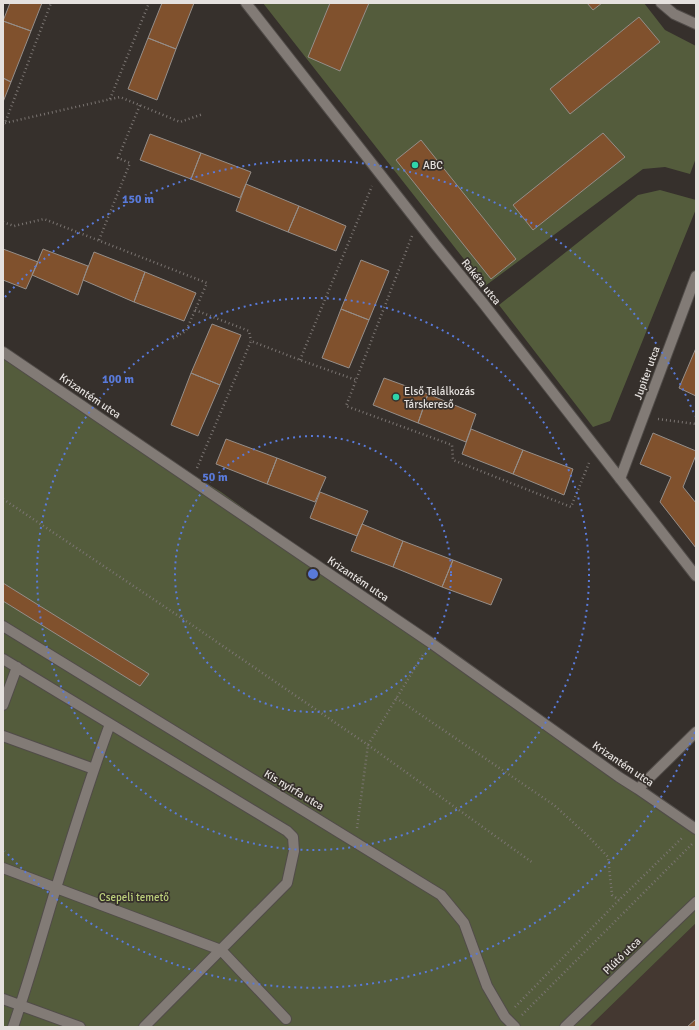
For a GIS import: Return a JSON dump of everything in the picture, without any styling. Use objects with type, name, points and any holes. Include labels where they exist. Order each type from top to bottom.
[{"type":"street","name":"Rakéta utca","points":[[246,3],[696,576]]},
{"type":"street","points":[[661,3],[674,14],[696,24]]},
{"type":"street","name":"Jupiter utca","points":[[620,479],[696,276]]},
{"type":"street","name":"Krizantém utca","points":[[3,352],[431,643],[619,777],[695,828]]},
{"type":"street","name":"Kis nyírfa utca","points":[[3,626],[441,895],[464,923],[487,986],[505,1017],[514,1026]]},
{"type":"street","points":[[3,659],[293,837],[294,851],[287,883],[144,1027]]},
{"type":"street","points":[[3,705],[17,667]]},
{"type":"street","points":[[13,1027],[56,887],[110,724]]},
{"type":"street","points":[[638,789],[696,732]]},
{"type":"street","points":[[3,736],[94,769]]},
{"type":"street","points":[[3,868],[220,950],[286,1018]]},
{"type":"street","name":"Plútó utca","points":[[565,1027],[696,902]]},
{"type":"street","points":[[3,999],[80,1027]]},
{"type":"path","points":[[4,123],[51,3]]},
{"type":"path","points":[[110,100],[149,3]]},
{"type":"path","points":[[4,123],[120,97],[180,122],[203,114]]},
{"type":"path","points":[[98,240],[130,163],[118,158],[140,105]]},
{"type":"path","points":[[300,360],[378,171]]},
{"type":"path","points":[[3,222],[14,226],[44,219],[207,283],[186,331],[172,339]]},
{"type":"path","points":[[418,221],[346,406],[452,445],[454,460],[572,507],[592,457],[598,451]]},
{"type":"path","points":[[192,480],[251,341],[249,331],[195,310]]},
{"type":"path","points":[[251,341],[356,380]]},
{"type":"path","points":[[643,418],[696,424]]},
{"type":"path","points":[[3,499],[190,623],[368,745],[533,863]]},
{"type":"path","points":[[347,837],[357,828],[368,745],[431,643]]},
{"type":"path","points":[[396,698],[554,805],[587,835],[608,857],[612,895],[619,900]]},
{"type":"path","points":[[505,1017],[619,900],[695,828]]},
{"type":"path","points":[[514,1026],[696,840]]},
{"type":"shaded area","points":[[696,923],[696,1027],[589,1027]]},
{"type":"green space","points":[[263,3],[644,3],[665,30],[696,46],[696,158],[690,174],[665,167],[643,169],[485,286]]},
{"type":"green space","points":[[660,190],[696,200],[696,209],[610,421],[593,427],[499,305],[638,195]]},
{"type":"green space","name":"Csepeli temető","points":[[3,359],[221,492],[696,834],[696,923],[589,1027],[3,1027]]},
{"type":"building","points":[[10,3],[42,3],[31,31],[3,21]]},
{"type":"building","points":[[162,3],[194,3],[176,49],[148,38]]},
{"type":"building","points":[[330,3],[369,3],[340,71],[308,57]]},
{"type":"building","points":[[587,3],[602,3],[593,10]]},
{"type":"building","points":[[639,17],[660,42],[570,114],[550,89]]},
{"type":"building","points":[[3,21],[31,31],[11,82],[3,78]]},
{"type":"building","points":[[148,38],[176,49],[157,100],[128,89]]},
{"type":"building","points":[[3,78],[11,82],[3,102]]},
{"type":"building","points":[[603,133],[625,157],[533,230],[513,205]]},
{"type":"building","points":[[150,134],[201,153],[191,179],[140,160]]},
{"type":"building","points":[[421,140],[516,259],[491,279],[396,160]]},
{"type":"building","points":[[201,153],[251,172],[240,198],[191,179]]},
{"type":"building","points":[[246,184],[299,206],[288,232],[236,211]]},
{"type":"building","points":[[299,206],[346,226],[336,251],[288,232]]},
{"type":"building","points":[[3,249],[38,262],[26,289],[3,280]]},
{"type":"building","points":[[43,249],[88,266],[78,295],[32,275]]},
{"type":"building","points":[[94,252],[145,272],[134,302],[83,280]]},
{"type":"building","points":[[361,260],[389,271],[369,320],[341,309]]},
{"type":"building","points":[[145,272],[196,293],[184,321],[134,302]]},
{"type":"building","points":[[341,309],[369,320],[349,368],[322,358]]},
{"type":"building","points":[[212,324],[241,335],[220,385],[191,373]]},
{"type":"building","points":[[696,348],[696,396],[679,388]]},
{"type":"building","points":[[191,373],[220,385],[198,436],[171,425]]},
{"type":"building","points":[[384,378],[428,394],[418,423],[373,405]]},
{"type":"building","points":[[428,394],[476,414],[466,442],[418,423]]},
{"type":"building","points":[[471,429],[523,450],[513,474],[462,454]]},
{"type":"building","points":[[653,433],[696,451],[696,455],[683,487],[696,503],[696,548],[660,502],[671,477],[640,464]]},
{"type":"building","points":[[226,439],[277,458],[267,484],[216,464]]},
{"type":"building","points":[[523,450],[573,469],[564,495],[513,474]]},
{"type":"building","points":[[277,458],[326,477],[315,502],[267,484]]},
{"type":"building","points":[[320,492],[368,511],[357,536],[310,518]]},
{"type":"building","points":[[362,524],[403,541],[393,567],[351,551]]},
{"type":"building","points":[[403,541],[453,560],[442,587],[393,567]]},
{"type":"building","points":[[453,560],[502,579],[491,605],[442,587]]},
{"type":"building","points":[[3,583],[149,674],[140,686],[3,601]]},
{"type":"building","points":[[696,1019],[696,1027],[687,1027]]},
{"type":"place","name":"ABC","points":[[415,165]]},
{"type":"place","name":"Első Találkozás Társkereső","points":[[396,397]]}]
